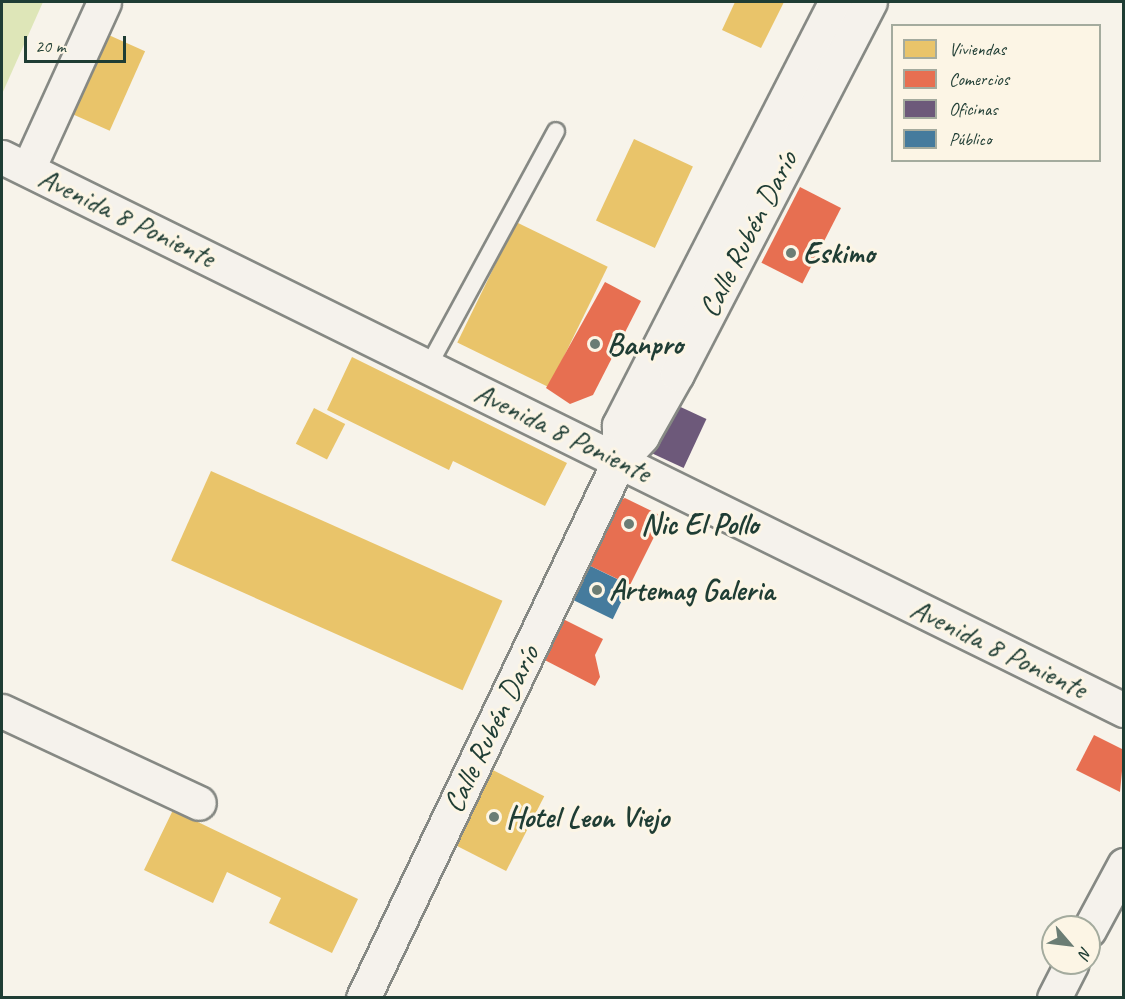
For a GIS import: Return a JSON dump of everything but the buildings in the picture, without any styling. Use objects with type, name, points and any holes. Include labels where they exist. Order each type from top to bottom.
[{"type":"street","points":[[15,163],[104,2]]},
{"type":"street","name":"Calle Rubén Darío","points":[[363,998],[619,461],[642,436],[835,2]]},
{"type":"street","name":"Calle Rubén Darío","points":[[736,225],[870,2]]},
{"type":"street","name":"Avenida 8 Poniente","points":[[15,163],[429,365],[1124,710]]},
{"type":"street","points":[[2,711],[199,803]]},
{"type":"street","points":[[1097,915],[1124,865]]},
{"type":"street","points":[[1054,998],[1066,975]]},
{"type":"lane","points":[[429,365],[556,131]]},
{"type":"green space","points":[[2,2],[43,2],[2,94]]},
{"type":"place","name":"Eskimo","points":[[791,253]]},
{"type":"place","name":"Banpro","points":[[595,344]]},
{"type":"place","name":"Nic El Pollo","points":[[629,524]]},
{"type":"place","name":"Artemag Galeria","points":[[597,590]]},
{"type":"place","name":"Hotel Leon Viejo","points":[[494,817]]}]
